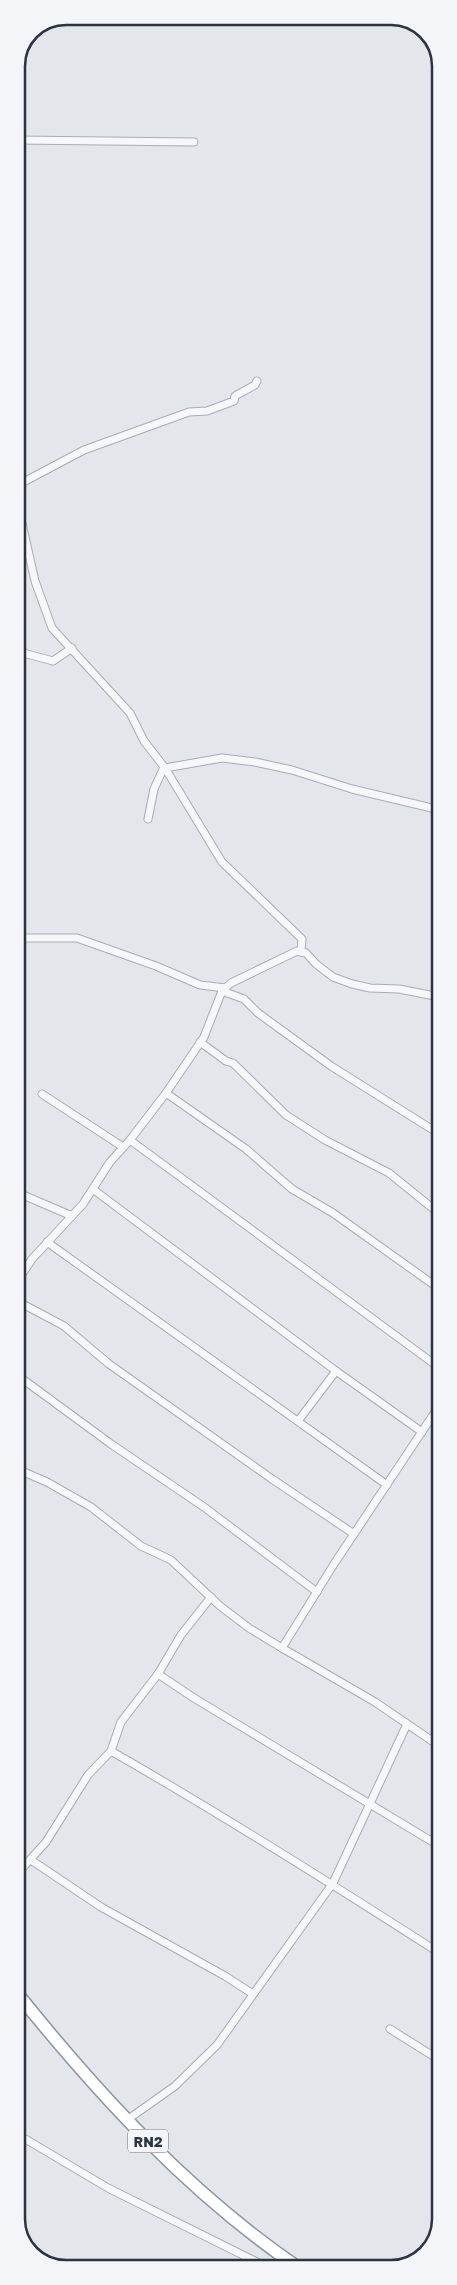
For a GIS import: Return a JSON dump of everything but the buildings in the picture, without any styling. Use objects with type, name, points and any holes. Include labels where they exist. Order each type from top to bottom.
[{"type":"highway","name":"RN2","points":[[25,2002],[127,2120],[159,2153],[218,2205],[290,2260]]},
{"type":"street","points":[[25,140],[194,142]]},
{"type":"street","points":[[25,481],[84,450],[189,412],[207,411],[234,401],[235,396],[255,385],[257,381]]},
{"type":"street","points":[[25,537],[35,581],[52,628],[130,713],[144,741],[164,768],[222,862],[302,939],[301,952]]},
{"type":"street","points":[[25,654],[53,661],[72,648]]},
{"type":"street","points":[[164,768],[222,758],[255,762],[292,770],[362,792],[432,808]]},
{"type":"street","points":[[148,819],[154,789],[164,768]]},
{"type":"street","points":[[25,938],[77,938],[156,966],[200,985],[224,990],[244,999],[258,1013],[331,1066],[431,1128]]},
{"type":"street","points":[[25,1269],[94,1190],[110,1162],[130,1140],[166,1093],[200,1042],[224,990],[231,983],[297,951],[306,954],[333,977],[352,984],[370,988],[399,989],[432,996]]},
{"type":"street","points":[[200,1042],[226,1061],[233,1063],[286,1115],[325,1140],[389,1173],[432,1208]]},
{"type":"street","points":[[166,1093],[246,1149],[292,1189],[333,1213],[432,1284]]},
{"type":"street","points":[[42,1094],[123,1147]]},
{"type":"street","points":[[130,1140],[432,1362]]},
{"type":"street","points":[[94,1190],[336,1371],[422,1432]]},
{"type":"street","points":[[25,1196],[72,1216]]},
{"type":"street","points":[[47,1242],[387,1485]]},
{"type":"street","points":[[25,1306],[64,1326],[109,1364],[272,1479],[354,1534]]},
{"type":"street","points":[[298,1421],[336,1371]]},
{"type":"street","points":[[25,1382],[111,1444],[204,1507],[317,1592]]},
{"type":"street","points":[[282,1648],[354,1534],[432,1417]]},
{"type":"street","points":[[25,1473],[48,1482],[91,1507],[141,1546],[171,1560],[211,1597],[249,1628],[375,1702],[432,1740]]},
{"type":"street","points":[[25,1866],[50,1836],[88,1775],[111,1751],[121,1722],[158,1674],[181,1635],[211,1597]]},
{"type":"street","points":[[158,1674],[432,1842]]},
{"type":"street","points":[[127,2120],[175,2086],[217,2045],[333,1883],[407,1724]]},
{"type":"street","points":[[111,1751],[190,1796],[333,1883],[432,1948]]},
{"type":"street","points":[[31,1860],[101,1908],[225,1976],[253,1994]]},
{"type":"street","points":[[390,2029],[432,2055]]},
{"type":"street","points":[[25,2139],[108,2188],[253,2260]]}]
